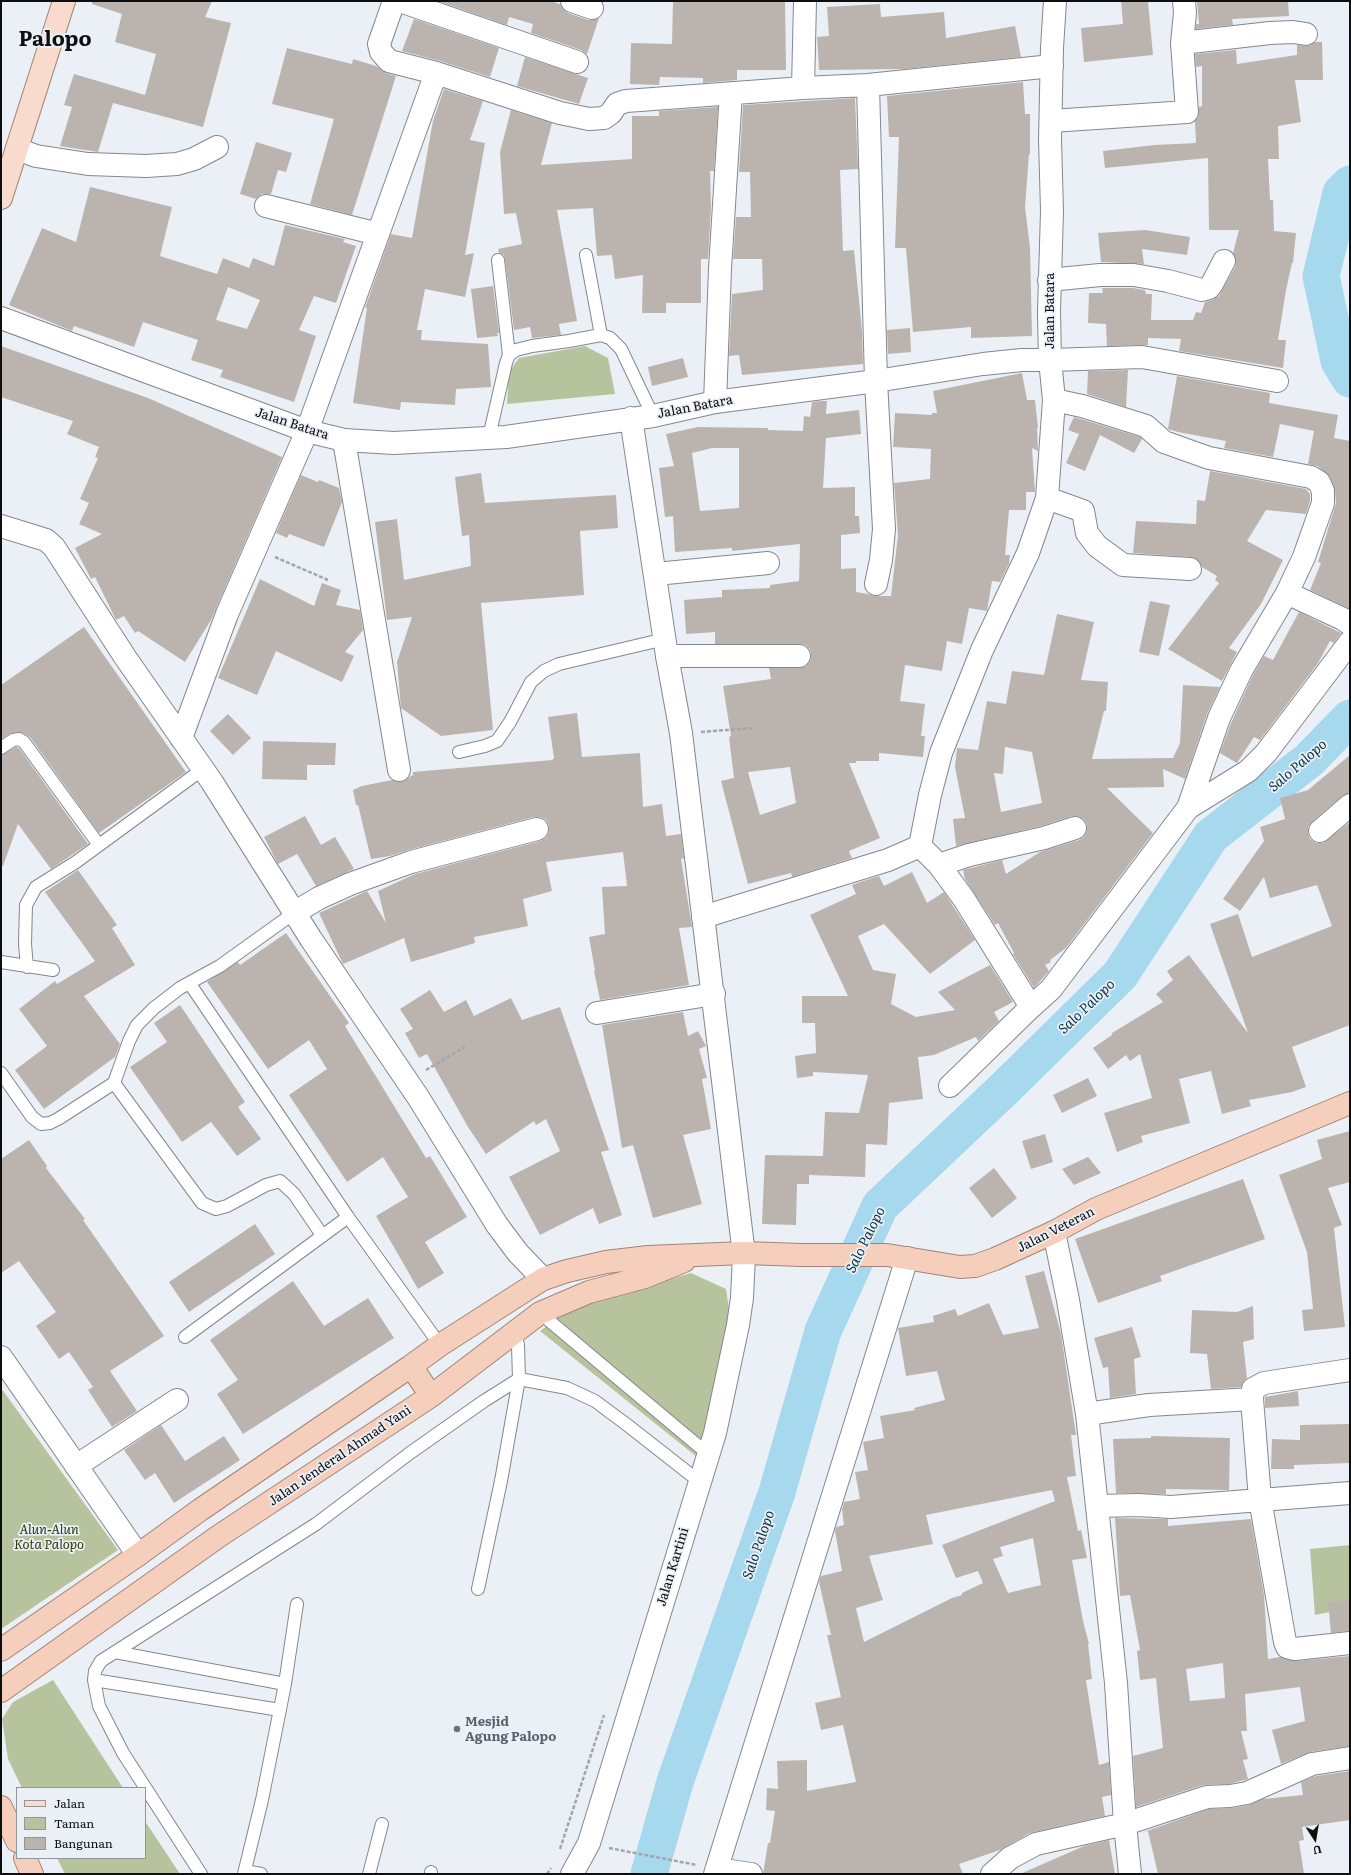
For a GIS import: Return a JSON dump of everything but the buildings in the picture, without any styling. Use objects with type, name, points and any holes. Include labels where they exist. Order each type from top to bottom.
[{"type":"highway","name":"Jalan Veteran","points":[[744,1253],[897,1257],[960,1267],[975,1266],[995,1260],[1096,1210],[1350,1103]]},
{"type":"highway","name":"Jalan Jenderal Ahmad Yani","points":[[1,1650],[200,1510],[440,1345],[543,1279],[567,1271],[606,1262],[648,1257],[744,1253]]},
{"type":"highway","name":"Jalan Jenderal Ahmad Yani","points":[[1,1691],[219,1536],[431,1396],[540,1313],[589,1292],[645,1277],[696,1256]]},
{"type":"highway","points":[[411,1366],[431,1396]]},
{"type":"highway","points":[[200,1510],[219,1536]]},
{"type":"highway","points":[[1,1807],[16,1839]]},
{"type":"highway","points":[[25,1859],[32,1874]]},
{"type":"main road","points":[[1,198],[64,1]]},
{"type":"street","points":[[394,1],[379,44],[381,52],[389,60],[436,73],[560,113],[589,119],[604,118],[611,113],[617,104],[626,100],[868,85],[1052,66]]},
{"type":"street","points":[[400,1],[577,62]]},
{"type":"street","points":[[572,1],[592,8]]},
{"type":"street","points":[[803,88],[805,1]]},
{"type":"street","name":"Jalan Batara","points":[[1,318],[307,431],[344,440],[394,443],[506,437],[653,416],[715,402],[876,381],[983,364],[1022,360],[1050,360],[1049,280],[1052,210],[1051,121],[1055,1]]},
{"type":"street","points":[[1051,121],[1187,112],[1182,44],[1185,13],[1184,1]]},
{"type":"street","points":[[1182,44],[1270,33],[1293,32],[1306,34]]},
{"type":"street","points":[[181,738],[227,614],[254,548],[307,431],[436,73]]},
{"type":"street","points":[[868,85],[876,381],[884,529],[881,560],[876,584]]},
{"type":"street","points":[[715,402],[720,269],[731,93]]},
{"type":"street","points":[[17,149],[36,156],[88,164],[146,166],[177,164],[194,159],[217,147]]},
{"type":"street","points":[[266,206],[378,234]]},
{"type":"street","points":[[1049,280],[1100,275],[1134,275],[1168,281],[1202,290],[1209,288],[1224,261]]},
{"type":"street","points":[[920,846],[930,795],[941,753],[982,650],[1028,553],[1047,498],[1054,400],[1050,360],[1142,357],[1277,380]]},
{"type":"street","points":[[950,1086],[1051,989],[1188,808],[1219,718],[1241,671],[1288,593],[1304,557],[1322,503],[1323,490],[1319,482],[1311,477],[1209,458],[1164,442],[1146,426],[1082,406],[1054,400]]},
{"type":"street","name":"Jalan Kartini","points":[[572,1874],[589,1843],[715,1432],[738,1325],[742,1298],[744,1253],[714,994],[703,917],[681,733],[666,648],[656,574],[631,418]]},
{"type":"street","points":[[344,440],[399,770]]},
{"type":"street","points":[[1047,498],[1083,512],[1087,533],[1097,546],[1123,565],[1190,569]]},
{"type":"street","points":[[1,526],[46,540],[54,547],[121,651],[203,769],[294,913],[407,1082],[497,1225],[518,1252],[543,1279]]},
{"type":"street","points":[[656,574],[768,563]]},
{"type":"street","points":[[1288,593],[1343,619],[1350,624]]},
{"type":"street","points":[[1188,808],[1248,771],[1266,753],[1350,642]]},
{"type":"street","points":[[666,648],[799,656]]},
{"type":"street","points":[[1320,831],[1350,805]]},
{"type":"street","points":[[939,865],[969,855],[1044,838],[1075,828]]},
{"type":"street","points":[[294,913],[319,898],[350,884],[411,862],[537,829]]},
{"type":"street","points":[[920,846],[939,865],[986,933],[1031,1007]]},
{"type":"street","points":[[703,917],[888,860],[920,846]]},
{"type":"street","points":[[597,1013],[714,994]]},
{"type":"street","points":[[1054,1232],[1068,1300],[1087,1414],[1098,1506],[1120,1722],[1125,1824],[1130,1874]]},
{"type":"street","points":[[750,1874],[710,1869],[897,1257]]},
{"type":"street","points":[[1,1357],[138,1555]]},
{"type":"street","points":[[1350,1370],[1264,1383],[1253,1389],[1252,1399],[1260,1499],[1275,1590],[1287,1647],[1295,1649],[1350,1643]]},
{"type":"street","points":[[1087,1414],[1149,1405],[1252,1399]]},
{"type":"street","points":[[76,1466],[177,1400]]},
{"type":"street","points":[[1098,1506],[1138,1505],[1171,1508],[1260,1499],[1350,1493]]},
{"type":"street","points":[[992,1874],[1010,1858],[1036,1844],[1125,1824],[1207,1797],[1230,1796],[1247,1793],[1312,1764],[1350,1758]]},
{"type":"lane","points":[[586,255],[601,335]]},
{"type":"lane","points":[[489,437],[509,354],[498,260]]},
{"type":"lane","points":[[509,354],[516,350],[532,346],[601,335],[610,338],[620,349],[653,416]]},
{"type":"lane","points":[[460,752],[485,746],[497,741],[510,722],[531,682],[544,671],[559,664],[666,648]]},
{"type":"lane","points":[[1,748],[13,740],[19,739],[24,742],[99,845]]},
{"type":"lane","points":[[27,967],[25,944],[26,905],[29,897],[36,887],[99,845],[203,769]]},
{"type":"lane","points":[[1,1073],[32,1117],[41,1124],[50,1123],[58,1119],[114,1083],[129,1041],[138,1025],[154,1008],[168,996],[220,966],[294,913]]},
{"type":"lane","points":[[1,962],[53,970]]},
{"type":"lane","points":[[190,984],[348,1217],[440,1345]]},
{"type":"lane","points":[[114,1083],[202,1203],[216,1209],[227,1206],[266,1185],[280,1181],[294,1194],[322,1235]]},
{"type":"lane","points":[[186,1337],[348,1217]]},
{"type":"lane","points":[[540,1313],[708,1454]]},
{"type":"lane","points":[[478,1589],[501,1481],[518,1379],[518,1345],[515,1333]]},
{"type":"lane","points":[[145,1787],[116,1741],[99,1706],[94,1680],[95,1671],[101,1661],[316,1524],[410,1453],[518,1379],[567,1388],[595,1401],[700,1482]]},
{"type":"lane","points":[[261,1874],[245,1872],[262,1800],[280,1710],[297,1604]]},
{"type":"lane","points":[[115,1652],[285,1684]]},
{"type":"lane","points":[[94,1680],[280,1710]]},
{"type":"lane","points":[[146,1788],[201,1874]]},
{"type":"lane","points":[[369,1874],[382,1824]]},
{"type":"path","points":[[254,548],[328,580]]},
{"type":"path","points":[[681,733],[753,728]]},
{"type":"path","points":[[407,1082],[465,1047]]},
{"type":"path","points":[[608,1847],[710,1869]]},
{"type":"green space","points":[[585,346],[608,358],[615,394],[507,404],[509,372],[519,358]]},
{"type":"green space","points":[[691,1273],[726,1289],[731,1322],[697,1457],[540,1331],[573,1307]]},
{"type":"green space","name":"Alun-Alun Kota Palopo","points":[[1,1388],[118,1550],[1,1629]]},
{"type":"green space","points":[[1350,1545],[1350,1608],[1315,1615],[1310,1549]]},
{"type":"green space","points":[[53,1680],[122,1787],[22,1787],[8,1759],[2,1719],[13,1702]]},
{"type":"green space","points":[[146,1823],[180,1874],[65,1874],[58,1859],[146,1859]]},
{"type":"waterway","name":"Salo Palopo","points":[[1350,184],[1341,193],[1321,276],[1339,361],[1350,379]]},
{"type":"waterway","name":"Salo Palopo","points":[[649,1874],[675,1782],[777,1492],[823,1331],[880,1206],[1003,1090],[1120,975],[1211,836],[1309,760],[1350,718]]},
{"type":"place","name":"Mesjid Agung Palopo","points":[[457,1729]]},
{"type":"district","name":"Palopo","points":[[55,40]]}]
